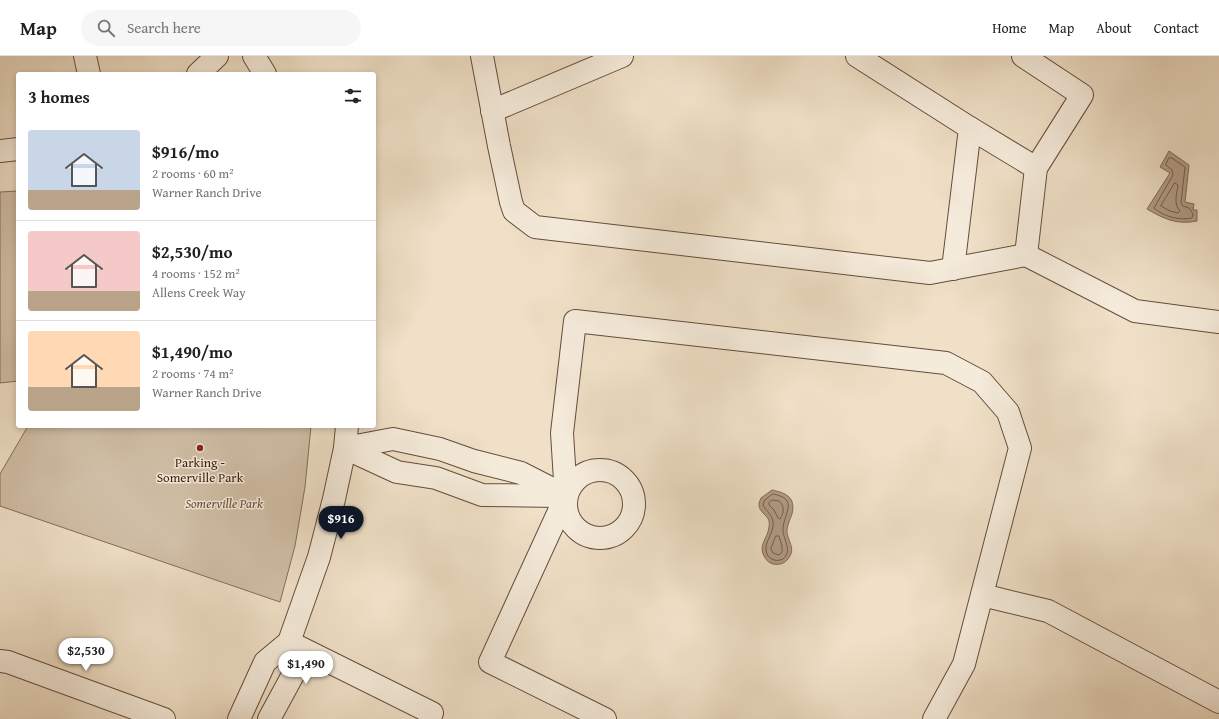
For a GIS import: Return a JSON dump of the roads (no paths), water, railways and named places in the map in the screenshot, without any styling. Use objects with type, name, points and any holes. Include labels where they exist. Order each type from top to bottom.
[{"type":"street","points":[[85,56],[89,72]]},
{"type":"street","points":[[254,56],[264,72]]},
{"type":"street","points":[[482,56],[511,202],[514,211],[535,226],[930,273],[1026,254],[1135,311],[1219,322]]},
{"type":"street","points":[[492,111],[622,56]]},
{"type":"street","points":[[856,56],[1036,168]]},
{"type":"street","points":[[1023,56],[1082,95],[1036,168],[1026,254]]},
{"type":"street","points":[[953,269],[970,128]]},
{"type":"street","points":[[0,151],[16,149]]},
{"type":"street","points":[[605,719],[490,662],[566,496],[562,433],[575,321],[946,363],[982,382],[1008,412],[1020,448],[964,664],[934,719]]},
{"type":"street","points":[[239,719],[265,662],[289,642],[319,557],[345,448],[347,428]]},
{"type":"street","points":[[345,448],[393,438],[440,448],[474,461],[521,473],[566,496]]},
{"type":"street","points":[[345,448],[396,472],[436,478],[482,495],[566,496]]},
{"type":"street","points":[[982,595],[1048,611],[1219,702]]},
{"type":"street","points":[[289,642],[432,713]]},
{"type":"street","points":[[269,719],[295,671],[289,642]]},
{"type":"street","points":[[0,661],[8,662],[164,719]]},
{"type":"water","points":[[1169,151],[1189,165],[1185,202],[1194,204],[1193,210],[1197,210],[1197,221],[1177,222],[1159,216],[1147,209],[1170,173],[1160,167]]},
{"type":"water","points":[[772,490],[786,494],[793,504],[792,514],[787,529],[792,552],[786,561],[779,564],[770,563],[762,552],[768,531],[769,521],[760,509],[759,503],[761,498]]},
{"type":"place","name":"Parking - Somerville Park","points":[[200,448]]},
{"type":"park label","name":"Somerville Park","points":[[224,503]]}]
